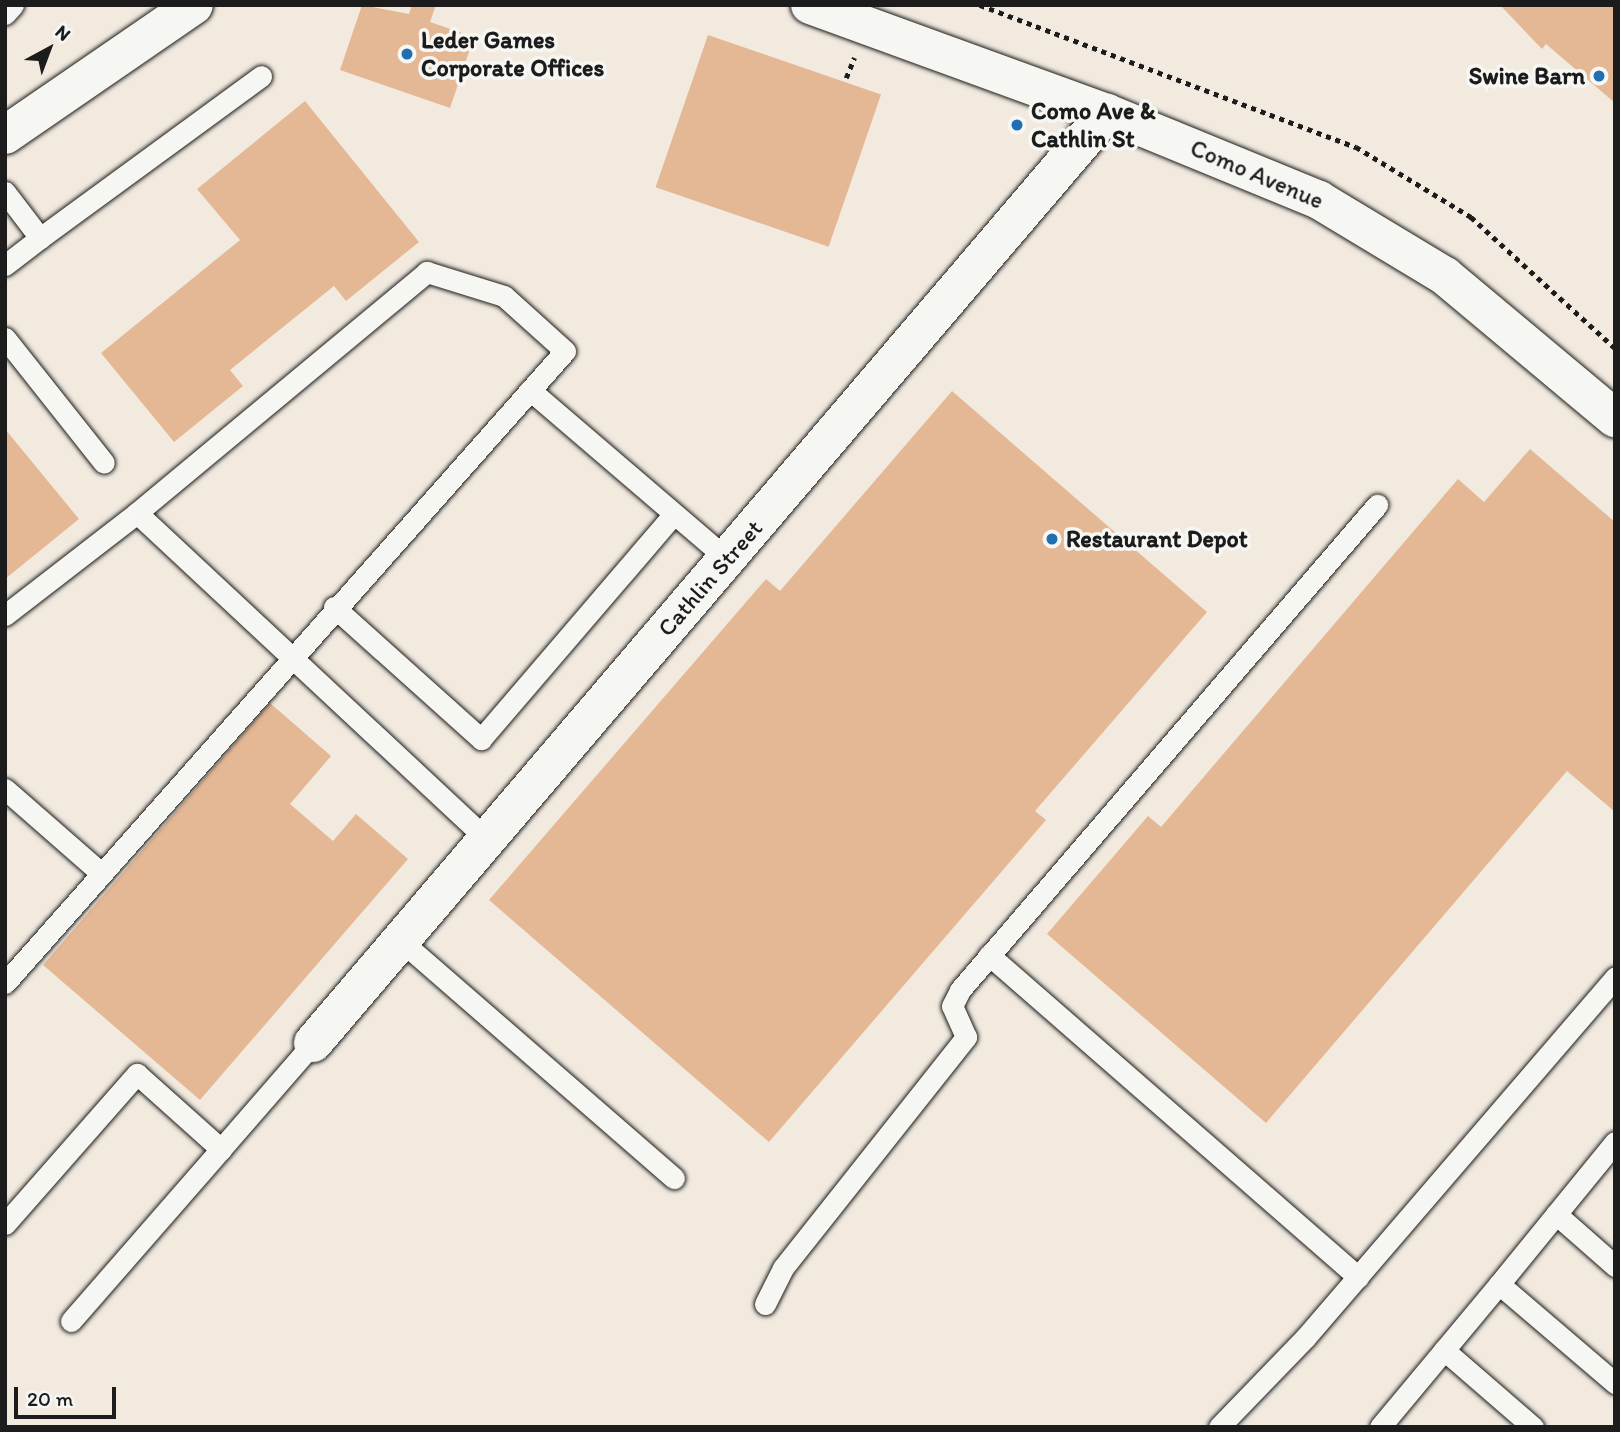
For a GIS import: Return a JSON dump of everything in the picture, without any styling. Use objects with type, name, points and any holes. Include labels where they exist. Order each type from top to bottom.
[{"type":"street","points":[[5,135],[194,5]]},
{"type":"street","name":"Como Avenue","points":[[810,5],[1107,113],[1254,170],[1391,239],[1445,276],[1610,404]]},
{"type":"street","name":"Cathlin Street","points":[[313,1043],[1107,113]]},
{"type":"lane","points":[[5,14],[13,5]]},
{"type":"lane","points":[[5,265],[261,76]]},
{"type":"lane","points":[[5,192],[40,238]]},
{"type":"lane","points":[[5,615],[136,513],[428,272],[503,296],[565,351],[291,654],[5,983]]},
{"type":"lane","points":[[5,338],[104,463]]},
{"type":"lane","points":[[530,390],[727,559]]},
{"type":"lane","points":[[765,1304],[783,1268],[966,1037],[953,1006],[989,955],[1377,505]]},
{"type":"lane","points":[[136,513],[291,654],[486,838]]},
{"type":"lane","points":[[334,607],[481,739],[674,514]]},
{"type":"lane","points":[[5,789],[101,873]]},
{"type":"lane","points":[[400,940],[674,1178]]},
{"type":"lane","points":[[989,955],[1358,1277]]},
{"type":"lane","points":[[1219,1427],[1358,1277],[1615,977]]},
{"type":"lane","points":[[71,1321],[313,1043]]},
{"type":"lane","points":[[5,1224],[137,1074],[221,1149]]},
{"type":"lane","points":[[1388,1424],[1444,1350],[1614,1144]]},
{"type":"lane","points":[[1556,1214],[1615,1266]]},
{"type":"lane","points":[[1499,1284],[1615,1383]]},
{"type":"lane","points":[[1444,1350],[1533,1427]]},
{"type":"path","points":[[980,5],[1356,147],[1471,218],[1615,348]]},
{"type":"building","name":"Leder Games Corporate Offices","points":[[362,5],[409,14],[412,5],[436,5],[430,22],[474,37],[450,108],[340,70]]},
{"type":"building","name":"Swine Barn","points":[[1500,5],[1615,5],[1615,103],[1546,44],[1542,49]]},
{"type":"building","points":[[708,35],[881,95],[829,247],[656,187]]},
{"type":"building","points":[[305,101],[419,242],[346,301],[334,286],[230,370],[243,386],[174,442],[101,353],[240,240],[197,189]]},
{"type":"building","points":[[952,391],[1207,612],[1035,811],[1046,820],[769,1142],[489,900],[766,579],[780,591]]},
{"type":"building","points":[[5,429],[79,519],[5,579]]},
{"type":"building","points":[[1530,449],[1615,522],[1615,812],[1567,771],[1266,1123],[1047,934],[1148,816],[1161,827],[1458,479],[1484,502]]},
{"type":"building","points":[[270,703],[331,756],[290,804],[333,841],[356,814],[408,859],[200,1100],[43,965]]},
{"type":"place","name":"Leder Games Corporate Offices","points":[[407,54]]},
{"type":"place","name":"Swine Barn","points":[[1599,76]]},
{"type":"place","name":"Como Ave & Cathlin St","points":[[1017,125]]},
{"type":"place","name":"Restaurant Depot","points":[[1052,539]]}]
